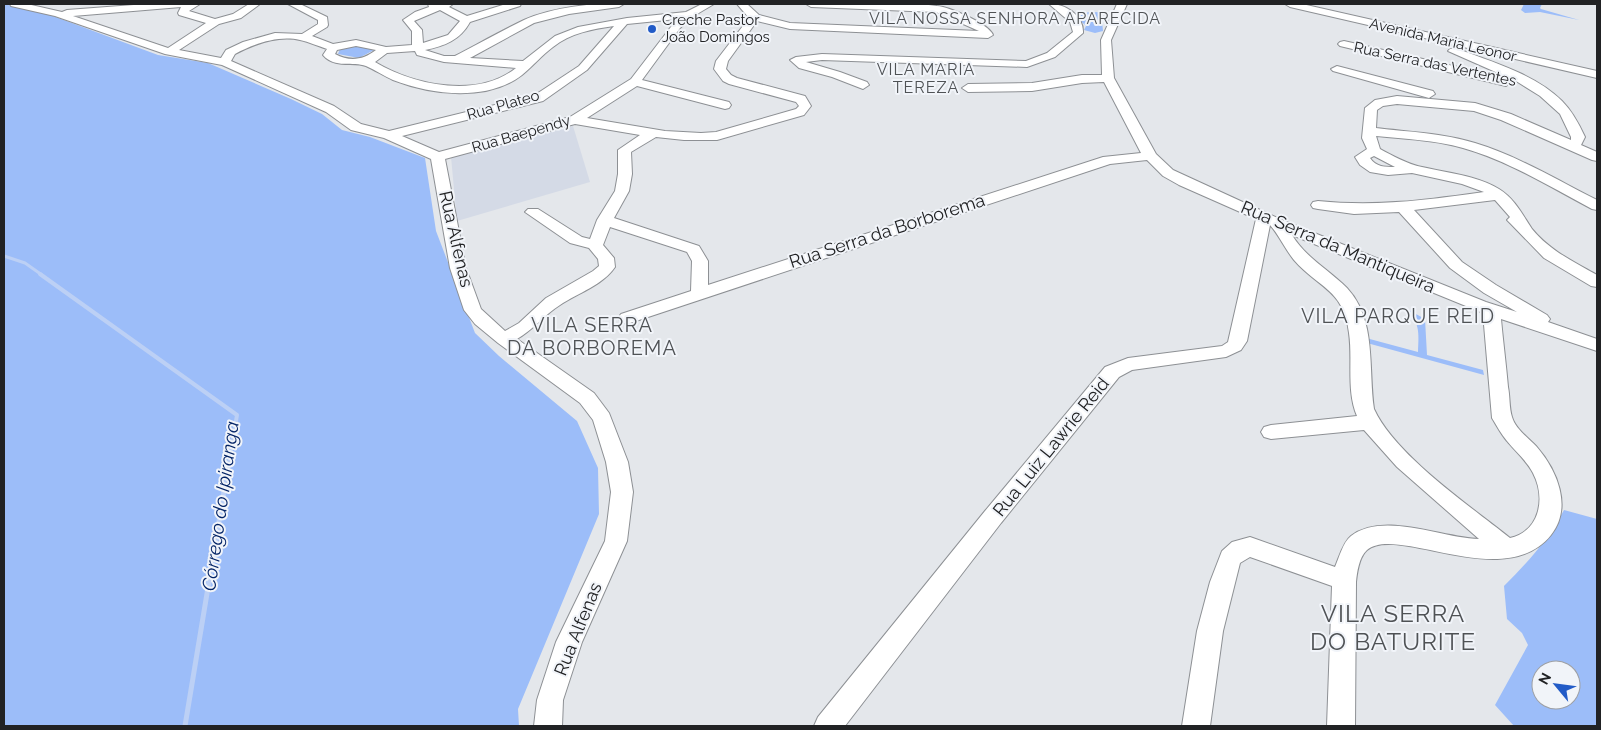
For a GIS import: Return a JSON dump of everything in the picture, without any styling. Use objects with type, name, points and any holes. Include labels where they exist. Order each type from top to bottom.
[{"type":"street","points":[[15,4],[58,14],[169,52],[225,62],[330,109],[356,127],[388,135],[438,158]]},
{"type":"street","points":[[58,14],[183,4]]},
{"type":"street","points":[[195,4],[186,7],[183,13],[215,22]]},
{"type":"street","points":[[169,52],[215,22],[237,16],[255,4]]},
{"type":"street","points":[[293,4],[323,19],[323,25],[316,32],[304,37]]},
{"type":"street","points":[[424,4],[444,5],[466,20]]},
{"type":"street","points":[[225,62],[230,52],[250,43],[284,37],[304,37],[333,47],[356,43],[367,44],[384,50],[418,47],[450,38],[460,32],[466,20],[516,4]]},
{"type":"street","points":[[457,60],[530,21],[569,11],[619,4]]},
{"type":"street","name":"Rua Baependy","points":[[438,158],[575,120],[635,82],[665,39],[688,15],[709,4]]},
{"type":"street","points":[[742,4],[747,11],[756,17],[778,24],[809,28],[988,35]]},
{"type":"street","points":[[811,4],[938,9],[978,26],[988,35]]},
{"type":"street","points":[[968,88],[1032,88],[1082,79],[1108,78],[1092,36],[1054,4]]},
{"type":"street","points":[[863,85],[836,74],[803,66],[796,60],[822,57],[1010,65],[1033,63],[1092,36],[1121,8],[1132,4]]},
{"type":"street","name":"Avenida Maria Leonor","points":[[1290,4],[1597,75]]},
{"type":"street","name":"Avenida Maria Leonor","points":[[1313,4],[1349,8],[1597,68]]},
{"type":"street","points":[[444,5],[418,14],[408,20],[417,30],[418,47],[421,53],[431,57],[525,65]]},
{"type":"street","points":[[333,47],[329,55],[332,59],[367,62],[383,72],[407,80],[456,88],[481,87],[509,78],[555,40],[596,26],[688,15]]},
{"type":"street","points":[[575,120],[694,137],[717,136],[794,115],[804,109],[805,104],[797,97],[732,81],[720,69],[722,61],[756,17]]},
{"type":"street","name":"Rua Plateo","points":[[388,135],[539,98],[583,68],[622,22]]},
{"type":"street","points":[[1394,28],[1526,83],[1554,100],[1564,111],[1578,137],[1577,142],[1573,145]]},
{"type":"street","points":[[943,61],[988,35]]},
{"type":"street","name":"Rua Serra das Vertentes","points":[[1344,44],[1498,80],[1526,83]]},
{"type":"street","points":[[1452,51],[1455,47],[1468,45]]},
{"type":"street","points":[[367,62],[384,50]]},
{"type":"street","points":[[1336,69],[1451,100],[1461,105]]},
{"type":"street","name":"Rua Serra da Mantiqueira","points":[[1108,78],[1150,156],[1168,173],[1184,182],[1491,310],[1562,333]]},
{"type":"street","points":[[635,82],[725,105]]},
{"type":"street","points":[[1597,157],[1573,145],[1488,110],[1461,105],[1397,100],[1379,103],[1370,112],[1369,138],[1374,151],[1362,157],[1366,164],[1386,171],[1420,171],[1483,184],[1499,194],[1510,206],[1524,227],[1550,255],[1597,282]]},
{"type":"street","points":[[1370,131],[1470,145],[1500,157],[1597,206]]},
{"type":"street","points":[[595,245],[605,220],[623,186],[625,150],[656,132]]},
{"type":"street","name":"Rua Serra da Borborema","points":[[627,318],[1108,160],[1150,156]]},
{"type":"street","name":"Rua Alfenas","points":[[438,158],[458,268],[473,310],[481,320],[504,339],[587,398],[602,418],[618,462],[622,492],[616,540],[569,642],[550,700],[548,726]]},
{"type":"street","points":[[1467,180],[1480,196],[1524,227]]},
{"type":"street","points":[[1318,205],[1354,209],[1403,207],[1499,194]]},
{"type":"street","points":[[1403,207],[1456,265],[1490,289],[1562,333],[1597,345]]},
{"type":"street","points":[[504,339],[525,327],[552,302],[604,271],[608,263],[595,245],[576,240],[533,212]]},
{"type":"street","points":[[1270,219],[1293,250],[1339,291],[1354,313],[1361,343],[1364,409],[1368,422],[1394,452],[1507,549]]},
{"type":"street","name":"Rua Luiz Lawrie Reid","points":[[828,726],[993,517],[1112,372],[1128,364],[1226,351],[1235,346],[1238,341],[1270,219]]},
{"type":"street","points":[[605,220],[693,249],[700,261],[699,294]]},
{"type":"street","points":[[1490,289],[1513,317]]},
{"type":"street","points":[[1342,726],[1344,580],[1353,553],[1359,542],[1382,535],[1410,537],[1469,549],[1507,549],[1522,546],[1538,536],[1547,524],[1551,504],[1548,483],[1541,466],[1507,427],[1502,418],[1491,310]]},
{"type":"street","points":[[1270,432],[1368,422]]},
{"type":"street","points":[[1196,726],[1210,631],[1230,558],[1240,549],[1250,547],[1344,580]]},
{"type":"shaded area","points":[[4,4],[53,16],[158,55],[208,63],[322,114],[342,130],[370,137],[425,158],[436,231],[475,333],[499,356],[577,421],[598,468],[599,514],[518,709],[519,726],[4,726]]},
{"type":"shaded area","points":[[1524,4],[1542,4],[1541,9],[1579,20],[1540,12],[1525,13],[1521,10]]},
{"type":"shaded area","points":[[1101,12],[1103,31],[1095,33],[1084,30],[1086,26],[1072,13]]},
{"type":"shaded area","points":[[352,45],[376,49],[359,58],[338,54],[340,49]]},
{"type":"shaded area","points":[[573,126],[590,182],[457,221],[451,157]]},
{"type":"shaded area","points":[[1405,308],[1425,319],[1427,355],[1483,370],[1484,375],[1367,343],[1366,338],[1418,352],[1418,328],[1414,318]]},
{"type":"shaded area","points":[[1564,510],[1597,519],[1597,726],[1514,726],[1495,705],[1528,645],[1522,633],[1507,619],[1504,586],[1537,550]]},
{"type":"waterway","name":"Córrego do Ipiranga","points":[[4,256],[25,263],[42,275]]},
{"type":"waterway","name":"Córrego do Ipiranga","points":[[40,274],[237,415],[227,474]]},
{"type":"waterway","name":"Córrego do Ipiranga","points":[[185,726],[227,473]]},
{"type":"place","name":"Creche Pastor João Domingos","points":[[652,29]]},
{"type":"district","name":"VILA NOSSA SENHORA APARECIDA","points":[[1015,18]]},
{"type":"district","name":"VILA MARIA TEREZA","points":[[926,78]]},
{"type":"district","name":"VILA PARQUE REID","points":[[1398,316]]},
{"type":"district","name":"VILA SERRA DA BORBOREMA","points":[[592,336]]},
{"type":"district","name":"VILA SERRA DO BATURITE","points":[[1393,628]]}]
